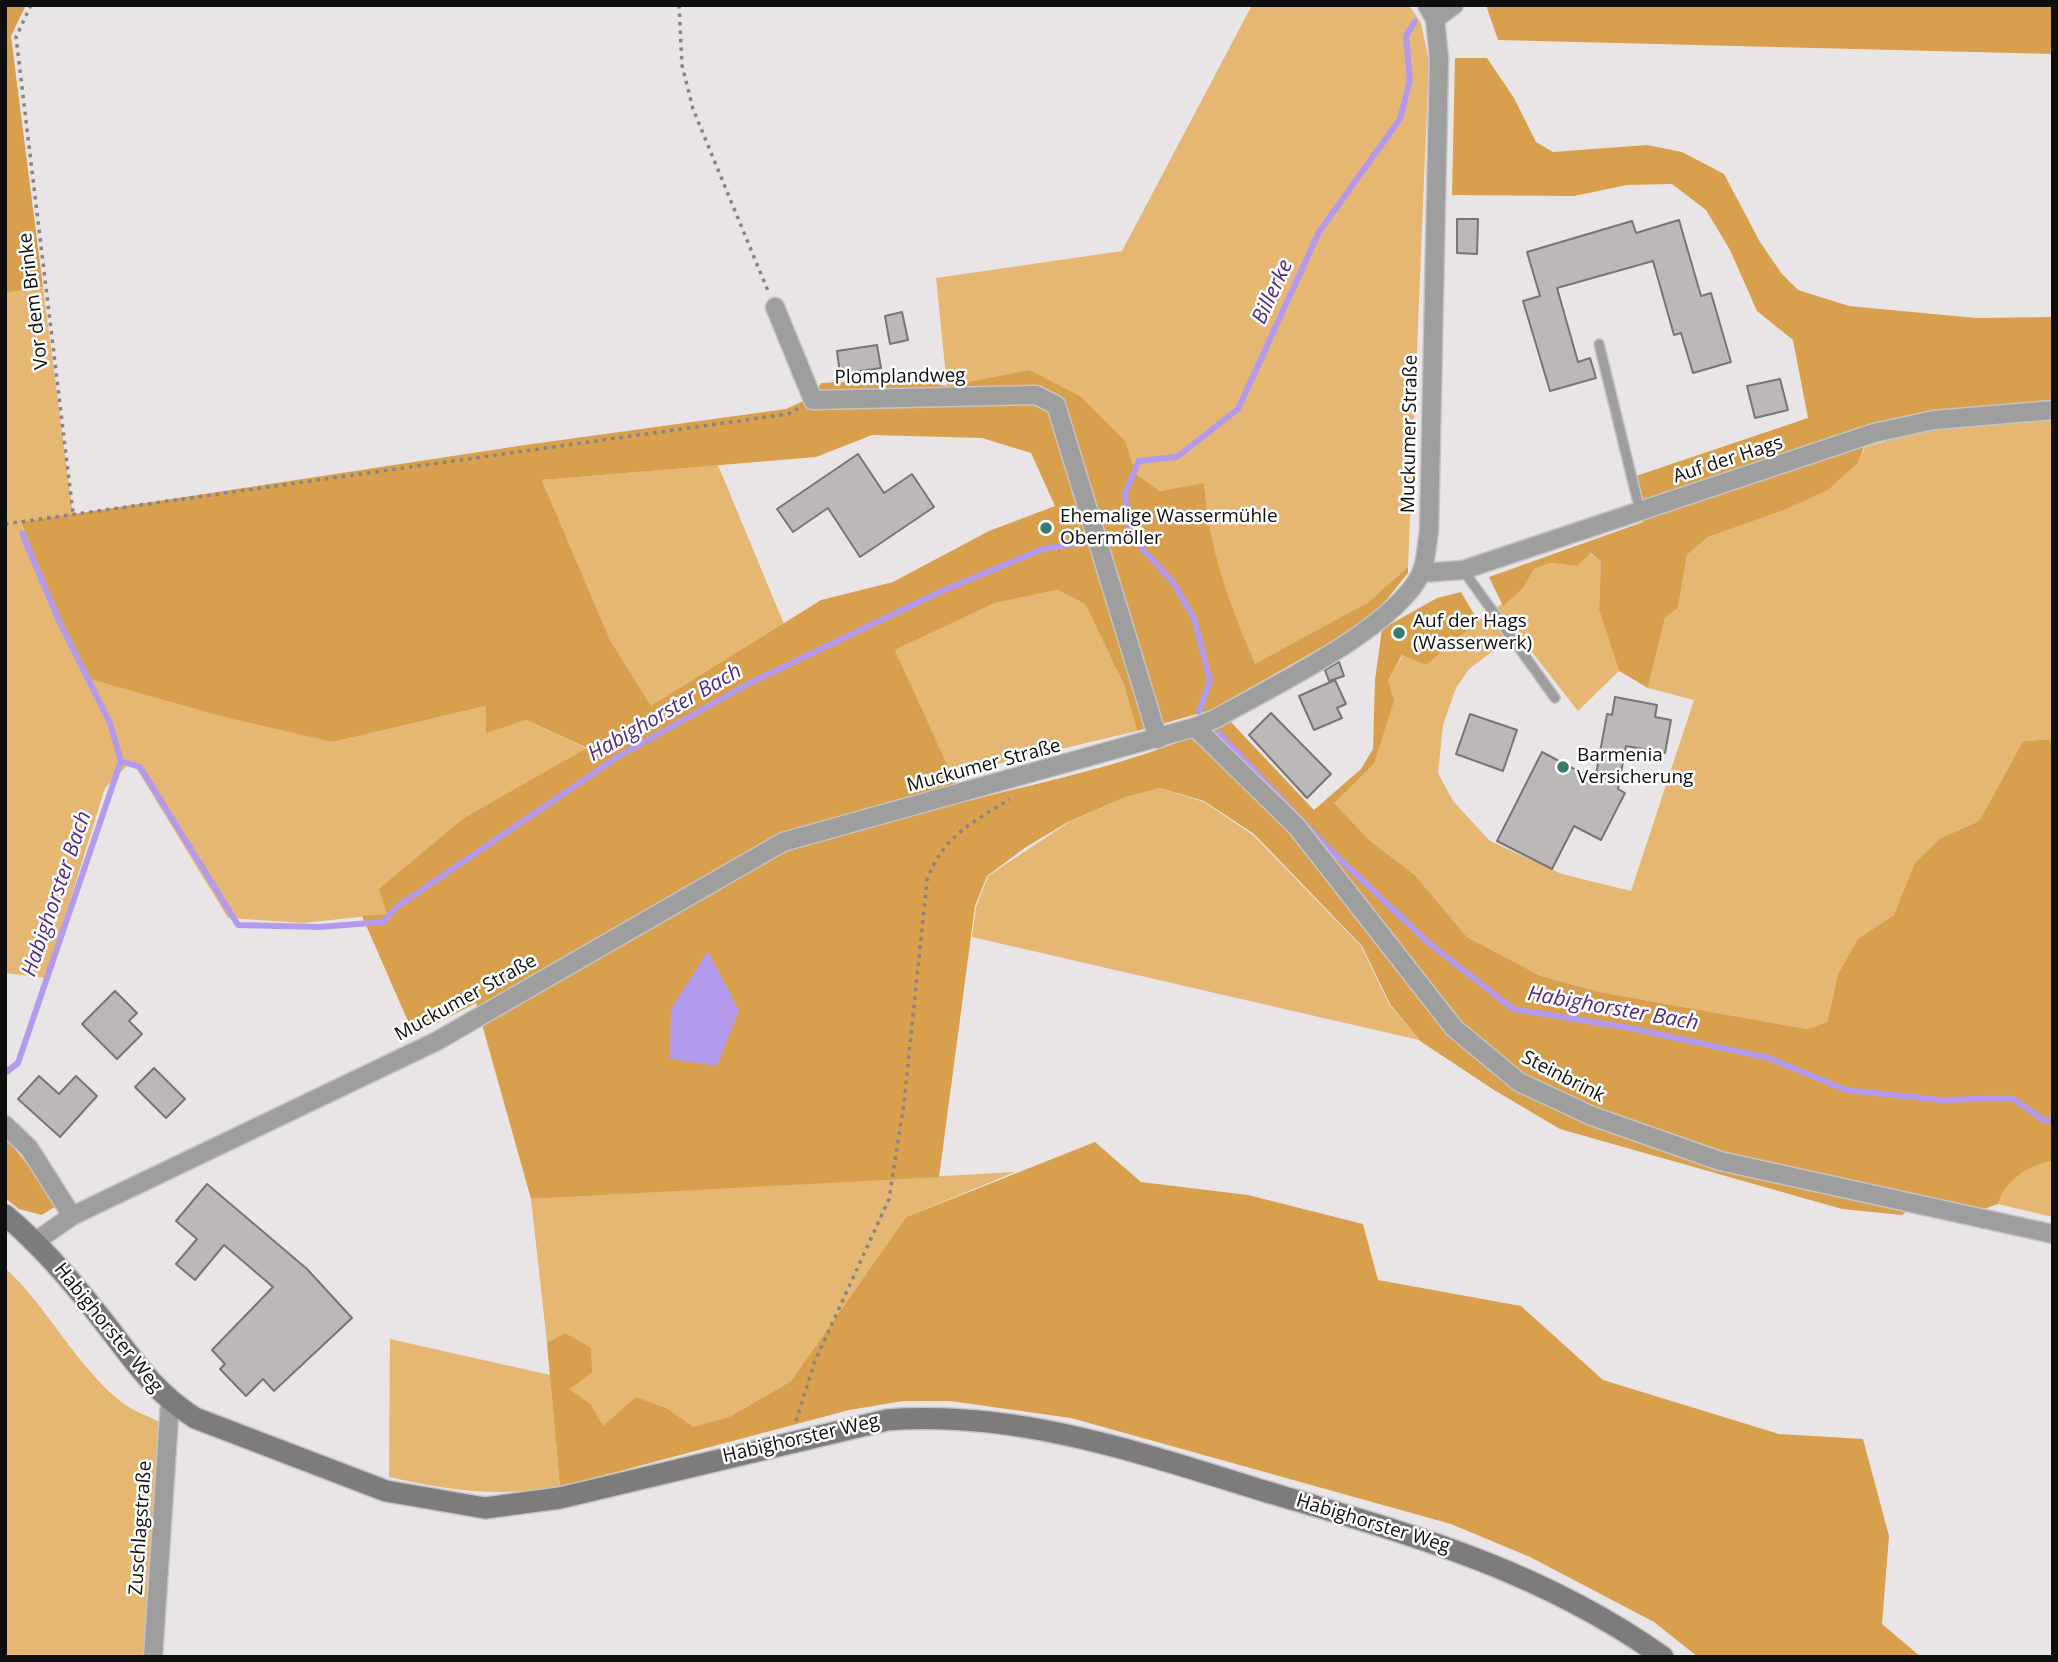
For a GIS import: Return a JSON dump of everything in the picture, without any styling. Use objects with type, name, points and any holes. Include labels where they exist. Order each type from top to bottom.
[{"type":"street","points":[[1431,12],[1454,5]]},
{"type":"street","name":"Muckumer Straße","points":[[36,1241],[72,1216],[437,1041],[783,842],[1195,727],[1214,719],[1347,643],[1386,616],[1421,573],[1429,531],[1439,58],[1431,12]]},
{"type":"street","name":"Plomplandweg","points":[[775,307],[813,400],[1036,395],[1056,405],[1158,739]]},
{"type":"street","name":"Auf der Hags","points":[[1421,573],[1462,570],[1874,433],[1934,420],[2053,410]]},
{"type":"street","name":"Steinbrink","points":[[1195,727],[1297,827],[1454,1028],[1519,1082],[1592,1116],[1720,1161],[2053,1234]]},
{"type":"street","points":[[5,1125],[29,1148],[72,1216]]},
{"type":"street","name":"Habighorster Weg","points":[[5,1215],[36,1241],[100,1318],[142,1376],[170,1402],[195,1418],[386,1491],[485,1507],[560,1498],[792,1440],[887,1420],[934,1416],[1003,1423],[1065,1433],[1437,1543],[1525,1576],[1617,1624],[1662,1657]]},
{"type":"street","name":"Zuschlagstraße","points":[[153,1657],[170,1402]]},
{"type":"lane","points":[[1599,344],[1640,511]]},
{"type":"lane","points":[[1462,570],[1555,698]]},
{"type":"path","name":"Vor dem Brinke","points":[[31,5],[16,37],[73,513]]},
{"type":"path","points":[[679,5],[682,65],[693,109],[775,307]]},
{"type":"path","points":[[5,524],[788,414],[813,400]]},
{"type":"path","points":[[792,1440],[815,1361],[889,1199],[904,1103],[922,921],[931,870],[954,835],[1017,794]]},
{"type":"shaded area","points":[[5,5],[26,5],[11,36],[43,287],[5,293]]},
{"type":"shaded area","points":[[1252,5],[1409,5],[1421,23],[1429,61],[1408,567],[1367,603],[1255,665],[1216,555],[1204,484],[1160,491],[1136,474],[1126,442],[1029,370],[947,386],[936,278],[1122,251]]},
{"type":"shaded area","points":[[1486,5],[2053,5],[2053,54],[1498,40]]},
{"type":"shaded area","points":[[1455,58],[1487,58],[1514,98],[1536,142],[1553,152],[1647,145],[1682,152],[1724,174],[1760,242],[1782,274],[1798,290],[1849,306],[1976,318],[2053,317],[2053,401],[1930,412],[1872,426],[1858,463],[1828,490],[1782,511],[1708,537],[1687,555],[1678,608],[1665,618],[1648,688],[1619,671],[1599,610],[1601,562],[1591,553],[1577,566],[1550,563],[1534,569],[1523,588],[1503,606],[1489,577],[1643,522],[1630,478],[1808,418],[1793,340],[1757,311],[1730,250],[1706,210],[1672,184],[1627,185],[1574,196],[1452,195]]},
{"type":"shaded area","points":[[43,287],[73,515],[21,523],[60,622],[90,679],[333,742],[486,706],[486,732],[526,720],[588,749],[464,818],[388,914],[303,923],[228,918],[132,761],[105,788],[46,978],[5,973],[5,293]]},
{"type":"shaded area","points":[[1029,370],[1080,396],[1126,442],[1136,474],[1160,491],[1204,483],[1211,532],[1222,576],[1255,664],[1367,603],[1408,567],[1408,573],[1376,613],[1338,638],[1211,710],[1137,731],[1124,685],[1085,604],[1057,590],[995,603],[895,650],[964,802],[1132,758],[1197,734],[1228,719],[1314,810],[1361,769],[1373,749],[1375,680],[1382,629],[1437,598],[1461,592],[1478,621],[1426,665],[1402,655],[1388,681],[1394,701],[1374,764],[1334,803],[1369,840],[1415,875],[1467,937],[1541,976],[1600,992],[1807,1029],[1827,1022],[1838,974],[1858,939],[1894,915],[1915,863],[1941,838],[1979,821],[2023,741],[2053,739],[2053,1161],[2035,1166],[2013,1180],[1998,1204],[1969,1214],[1919,1202],[1902,1215],[1842,1209],[1560,1129],[1494,1090],[1420,1041],[1390,1004],[1362,946],[1254,834],[1204,801],[1160,788],[1126,797],[1068,822],[1026,847],[987,876],[975,906],[939,1177],[531,1199],[476,1003],[414,1035],[362,916],[387,914],[379,889],[464,818],[587,748],[526,720],[486,733],[486,706],[333,742],[221,716],[90,679],[60,622],[21,522],[525,445],[786,409],[812,397],[821,383],[907,379],[947,386]],"holes":[[[872,435],[982,438],[1031,453],[1055,506],[989,531],[893,582],[821,600],[651,706],[610,640],[542,480],[816,457]]]},
{"type":"shaded area","points":[[2053,418],[2053,739],[2023,741],[1979,821],[1941,838],[1894,915],[1859,939],[1838,974],[1827,1022],[1807,1029],[1600,992],[1541,976],[1467,937],[1415,875],[1369,840],[1333,803],[1374,764],[1388,681],[1403,655],[1426,665],[1516,592],[1534,569],[1550,563],[1577,566],[1590,553],[1601,562],[1599,610],[1619,671],[1578,711],[1517,633],[1469,669],[1456,688],[1443,725],[1438,773],[1453,801],[1490,841],[1562,874],[1631,891],[1694,700],[1648,688],[1665,618],[1678,608],[1687,555],[1708,537],[1782,511],[1827,490],[1858,463],[1865,447],[1931,429]]},
{"type":"shaded area","points":[[718,465],[784,624],[651,707],[610,640],[542,480]]},
{"type":"shaded area","points":[[1057,590],[1085,604],[1124,685],[1137,731],[951,775],[895,650],[995,603]]},
{"type":"shaded area","points":[[1160,788],[1204,802],[1253,835],[1361,946],[1389,1004],[1419,1040],[972,937],[976,907],[988,876],[1069,822],[1126,797]]},
{"type":"shaded area","points":[[708,951],[739,1011],[717,1066],[670,1059],[671,1009]]},
{"type":"shaded area","points":[[5,1137],[53,1195],[56,1206],[42,1215],[19,1209],[5,1198]]},
{"type":"shaded area","points":[[1095,1142],[1141,1182],[1248,1195],[1363,1224],[1378,1280],[1521,1306],[1603,1380],[1779,1434],[1863,1439],[1889,1536],[1882,1624],[1921,1657],[1698,1657],[1654,1622],[1530,1557],[1451,1524],[1071,1418],[950,1401],[903,1401],[849,1410],[560,1487],[547,1343],[565,1333],[591,1348],[592,1373],[569,1389],[591,1404],[603,1426],[636,1397],[668,1409],[693,1427],[729,1417],[791,1381],[906,1217]]},
{"type":"shaded area","points":[[2053,1161],[2053,1217],[1998,1204],[2013,1180],[2035,1166]]},
{"type":"shaded area","points":[[1015,1172],[906,1217],[791,1381],[729,1417],[693,1428],[668,1409],[603,1427],[591,1404],[568,1389],[565,1333],[547,1343],[531,1199]]},
{"type":"shaded area","points":[[5,1268],[103,1385],[128,1407],[162,1423],[146,1657],[5,1657]]},
{"type":"shaded area","points":[[390,1339],[550,1375],[560,1487],[515,1492],[474,1491],[389,1477]]},
{"type":"building","points":[[1457,219],[1478,219],[1477,254],[1457,253]]},
{"type":"building","points":[[1679,220],[1701,296],[1711,293],[1731,362],[1693,373],[1681,333],[1674,335],[1653,261],[1557,288],[1578,362],[1590,358],[1596,378],[1550,391],[1523,301],[1540,296],[1527,252],[1632,221],[1636,233]]},
{"type":"building","points":[[902,312],[908,340],[890,344],[885,316]]},
{"type":"building","points":[[877,345],[881,368],[840,374],[837,351]]},
{"type":"building","points":[[1780,379],[1788,410],[1755,418],[1747,386]]},
{"type":"building","points":[[858,454],[884,493],[912,474],[934,507],[860,557],[828,508],[793,532],[777,509]]},
{"type":"building","points":[[1339,662],[1344,676],[1329,681],[1325,670]]},
{"type":"building","points":[[1335,680],[1346,704],[1337,708],[1342,718],[1314,730],[1299,696]]},
{"type":"building","points":[[1615,697],[1657,705],[1655,717],[1671,720],[1665,753],[1626,746],[1618,789],[1625,793],[1601,840],[1574,826],[1552,869],[1497,841],[1542,752],[1595,780],[1607,714],[1612,715]]},
{"type":"building","points":[[1271,713],[1331,774],[1307,798],[1249,735]]},
{"type":"building","points":[[1470,714],[1517,730],[1503,771],[1456,754]]},
{"type":"building","points":[[115,991],[137,1013],[129,1021],[142,1034],[117,1059],[82,1024]]},
{"type":"building","points":[[154,1068],[185,1099],[166,1118],[135,1087]]},
{"type":"building","points":[[39,1076],[59,1094],[76,1076],[97,1096],[60,1137],[18,1099]]},
{"type":"building","points":[[207,1184],[307,1269],[352,1318],[274,1391],[263,1379],[246,1396],[220,1369],[225,1364],[212,1350],[273,1287],[224,1245],[195,1280],[176,1264],[197,1239],[176,1221]]},
{"type":"waterway","name":"Billerke","points":[[1130,535],[1125,494],[1139,461],[1177,457],[1238,409],[1319,232],[1400,119],[1410,80],[1406,36],[1415,21]]},
{"type":"waterway","name":"Habighorster Bach","points":[[22,533],[59,621],[110,723],[121,761]]},
{"type":"waterway","name":"Habighorster Bach","points":[[5,1073],[18,1063],[121,761],[140,767],[238,925],[319,927],[383,922],[398,906],[619,756],[750,683],[944,590],[1043,549],[1130,535],[1172,581],[1194,618],[1210,680],[1199,712]]},
{"type":"waterway","name":"Habighorster Bach","points":[[1219,733],[1325,845],[1430,944],[1513,1009],[1630,1028],[1769,1058],[1846,1090],[1941,1100],[2012,1098],[2045,1121],[2053,1119]]},
{"type":"place","name":"Ehemalige Wassermühle Obermöller","points":[[1046,528]]},
{"type":"place","name":"Auf der Hags (Wasserwerk)","points":[[1399,633]]},
{"type":"place","name":"Barmenia Versicherung","points":[[1563,767]]}]
